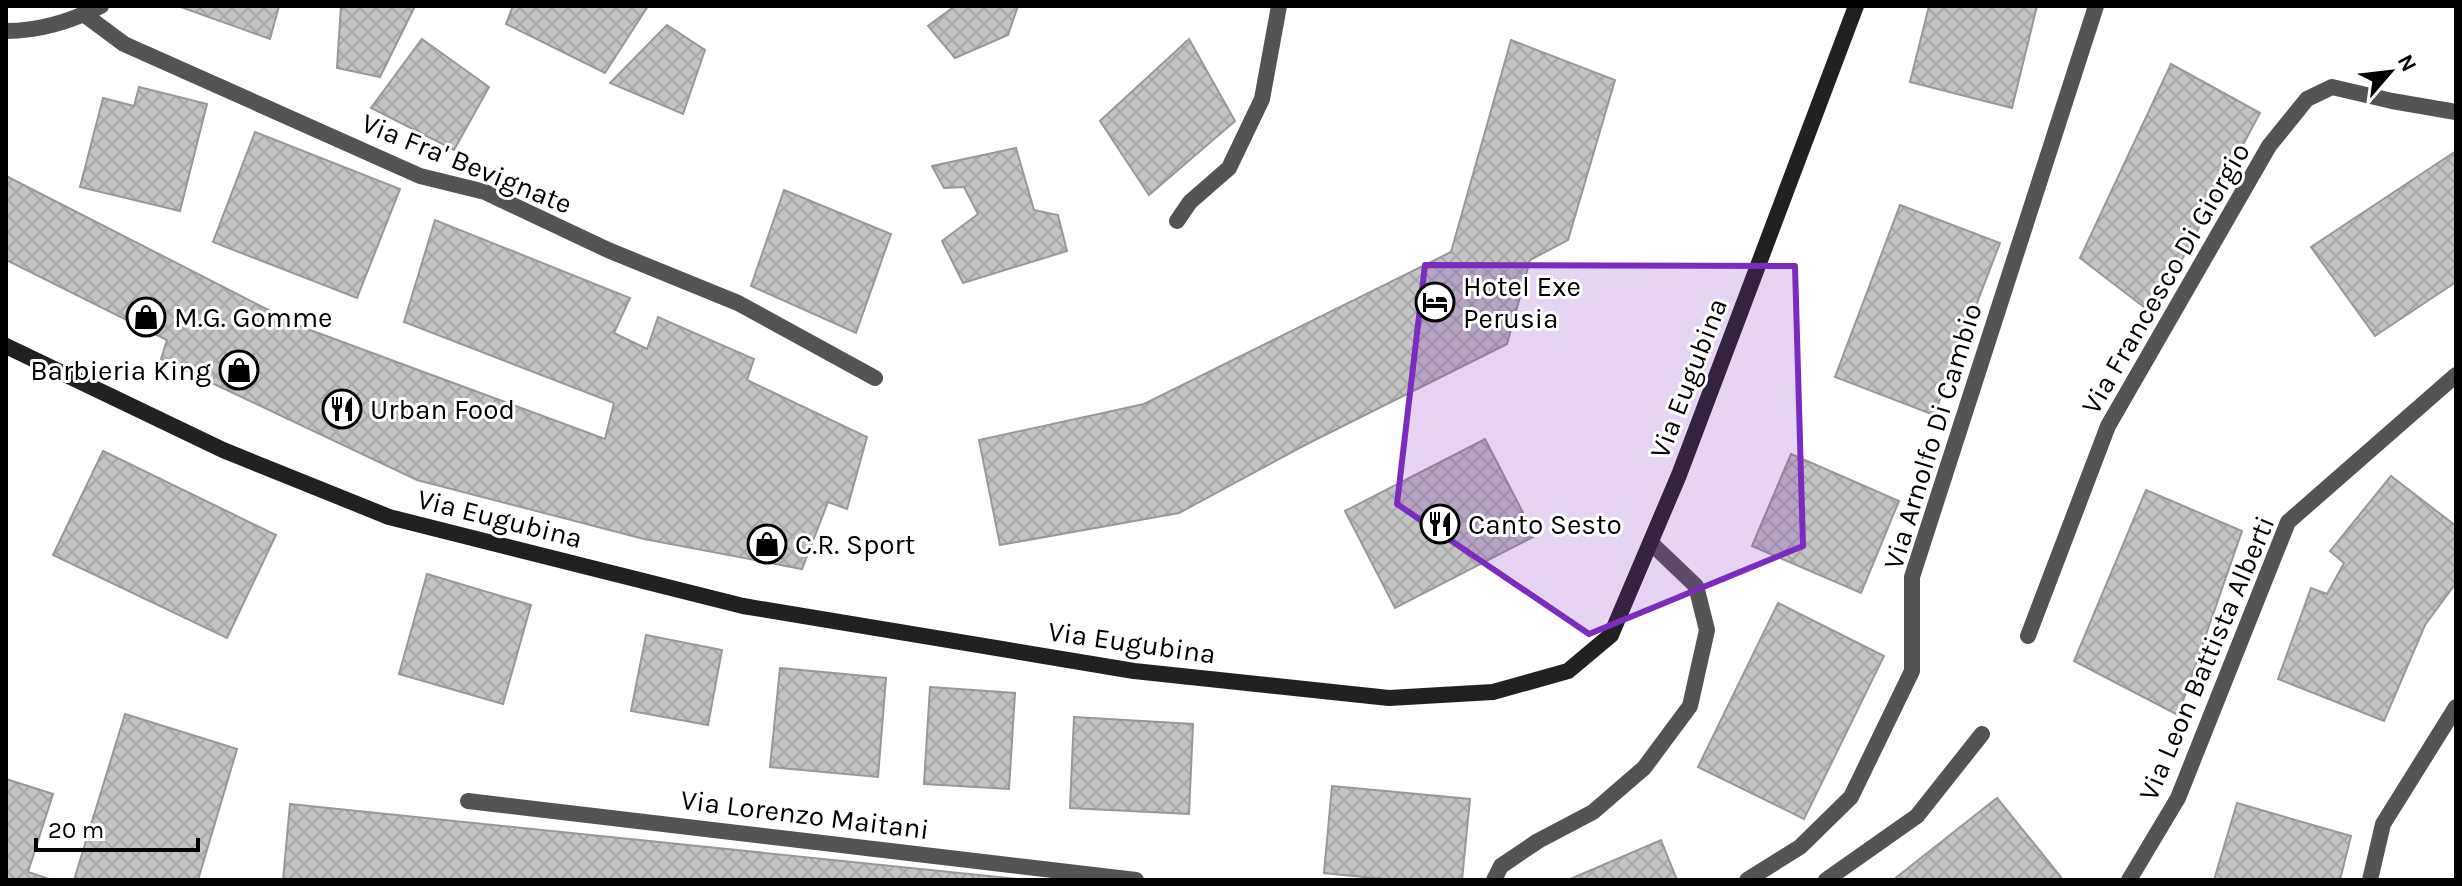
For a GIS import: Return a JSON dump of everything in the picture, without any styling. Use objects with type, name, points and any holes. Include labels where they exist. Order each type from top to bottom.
[{"type":"main road","name":"Via Eugubina","points":[[6,346],[223,450],[389,517],[743,606],[1134,671],[1389,698],[1493,692],[1568,671],[1611,635],[1651,543],[1856,6]]},
{"type":"street","points":[[6,31],[28,31],[85,15],[101,6]]},
{"type":"street","points":[[1177,221],[1190,202],[1229,168],[1256,113],[1262,99],[1279,6]]},
{"type":"street","name":"Via Arnolfo Di Cambio","points":[[1747,880],[1800,847],[1851,797],[1912,671],[1912,577],[2096,6]]},
{"type":"street","name":"Via Fra' Bevignate","points":[[85,15],[124,44],[406,170],[485,192],[608,250],[738,303],[875,378]]},
{"type":"street","name":"Via Francesco Di Giorgio","points":[[2028,636],[2108,426],[2269,146],[2307,99],[2332,87],[2456,112]]},
{"type":"street","name":"Via Leon Battista Alberti","points":[[2129,880],[2178,798],[2288,522],[2456,375]]},
{"type":"street","points":[[1494,880],[1501,866],[1538,841],[1593,812],[1644,768],[1690,706],[1707,630],[1696,586],[1651,543]]},
{"type":"street","points":[[2370,880],[2383,824],[2456,707]]},
{"type":"street","points":[[1826,880],[1917,816],[1982,734]]},
{"type":"street","name":"Via Lorenzo Maitani","points":[[468,801],[1136,880]]},
{"type":"highlighted area","points":[[1425,265],[1795,266],[1803,546],[1589,634],[1397,504]]},
{"type":"building","points":[[178,6],[279,6],[270,39]]},
{"type":"building","points":[[341,6],[415,6],[380,77],[337,68]]},
{"type":"building","points":[[513,6],[648,6],[605,73],[506,24]]},
{"type":"building","points":[[955,6],[1018,6],[1008,35],[955,58],[928,26]]},
{"type":"building","points":[[1929,6],[2037,6],[2012,108],[1910,82]]},
{"type":"building","points":[[667,25],[705,50],[683,114],[610,83]]},
{"type":"building","points":[[422,39],[489,87],[454,150],[371,108]]},
{"type":"building","points":[[1189,39],[1235,121],[1149,195],[1100,121]]},
{"type":"building","name":"Hotel Exe Perusia","points":[[1511,40],[1615,80],[1568,240],[1530,260],[1507,344],[1305,445],[1179,513],[1000,545],[979,440],[1144,404],[1451,252]]},
{"type":"building","points":[[2171,64],[2260,113],[2153,314],[2080,258]]},
{"type":"building","points":[[139,87],[207,104],[180,211],[80,187],[103,98],[134,106]]},
{"type":"building","points":[[255,132],[400,189],[357,298],[213,242]]},
{"type":"building","points":[[1016,148],[1034,210],[1058,215],[1067,251],[963,283],[942,241],[978,214],[964,187],[944,188],[932,166]]},
{"type":"building","points":[[2456,151],[2456,282],[2375,336],[2311,247]]},
{"type":"building","points":[[6,176],[302,327],[605,439],[614,403],[404,322],[435,220],[630,298],[614,333],[647,349],[658,317],[754,359],[747,380],[867,437],[847,509],[828,502],[802,569],[644,539],[417,480],[161,359],[167,340],[6,260]]},
{"type":"building","points":[[784,190],[891,234],[856,333],[751,286]]},
{"type":"building","points":[[1900,205],[2000,243],[1934,415],[1835,377]]},
{"type":"building","name":"Canto Sesto","points":[[1485,439],[1535,536],[1395,608],[1345,511]]},
{"type":"building","points":[[103,451],[276,535],[227,638],[53,555]]},
{"type":"building","points":[[1791,454],[1899,501],[1861,593],[1752,546]]},
{"type":"building","points":[[2391,476],[2456,526],[2456,583],[2425,625],[2384,721],[2278,679],[2311,588],[2327,594],[2344,563],[2330,551]]},
{"type":"building","points":[[2146,490],[2242,531],[2178,715],[2074,661]]},
{"type":"building","points":[[427,574],[531,605],[503,704],[399,674]]},
{"type":"building","points":[[1778,603],[1884,656],[1804,819],[1698,767]]},
{"type":"building","points":[[646,635],[722,650],[708,725],[631,711]]},
{"type":"building","points":[[780,668],[886,678],[878,777],[770,767]]},
{"type":"building","points":[[930,687],[1015,693],[1009,789],[924,784]]},
{"type":"building","points":[[125,714],[237,749],[198,880],[74,880]]},
{"type":"building","points":[[1074,717],[1193,724],[1189,814],[1070,808]]},
{"type":"building","points":[[6,779],[53,794],[28,872],[52,880],[6,880]]},
{"type":"building","points":[[1332,786],[1470,799],[1462,880],[1394,880],[1324,873]]},
{"type":"building","points":[[1997,798],[2061,877],[2057,880],[1893,880]]},
{"type":"building","points":[[2237,803],[2351,836],[2340,880],[2214,880]]},
{"type":"building","points":[[290,804],[1027,880],[283,880]]},
{"type":"building","points":[[1661,840],[1677,880],[1568,880]]},
{"type":"place","name":"Hotel Exe Perusia","points":[[1435,302]]},
{"type":"place","name":"M.G. Gomme","points":[[146,317]]},
{"type":"place","name":"Barbieria King","points":[[239,370]]},
{"type":"place","name":"Urban Food","points":[[342,409]]},
{"type":"place","name":"Canto Sesto","points":[[1440,524]]},
{"type":"place","name":"C.R. Sport","points":[[767,544]]}]
